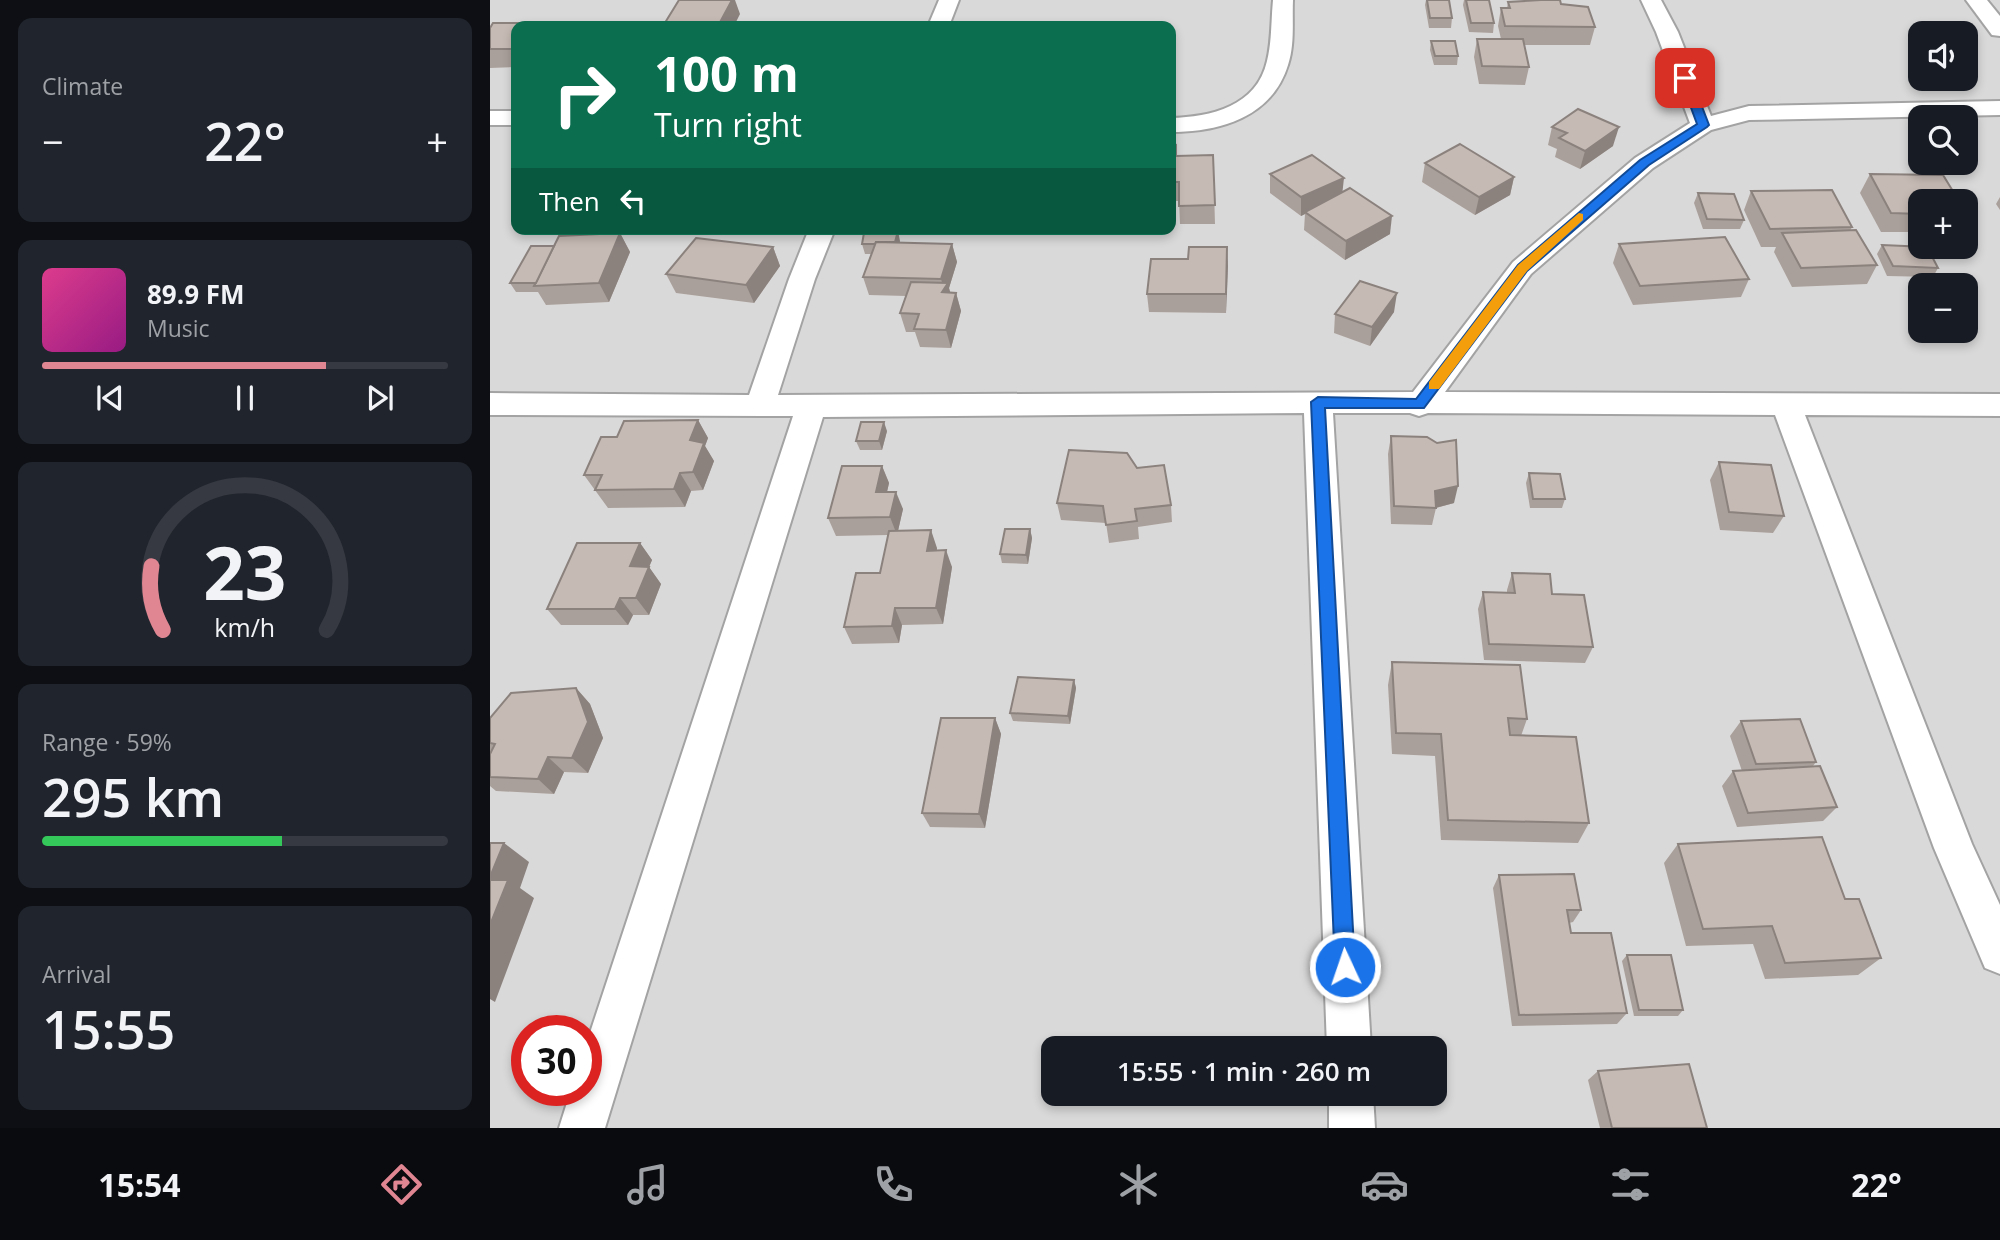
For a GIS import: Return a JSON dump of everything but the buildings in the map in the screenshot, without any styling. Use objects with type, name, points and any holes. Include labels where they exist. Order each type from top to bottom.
[{"type":"street","points":[[941,21],[949,0]]},
{"type":"street","points":[[1176,125],[1213,121],[1239,113],[1266,90],[1277,64],[1283,0]]},
{"type":"street","points":[[1651,0],[1667,32],[1703,125]]},
{"type":"street","points":[[1976,0],[2000,30]]},
{"type":"street","points":[[1419,405],[1522,268],[1644,163],[1703,125],[1749,113],[2000,108]]},
{"type":"street","points":[[490,118],[511,118]]},
{"type":"street","points":[[760,405],[820,235]]},
{"type":"street","points":[[1318,402],[1348,1036]]},
{"type":"street","points":[[490,404],[811,406],[1318,402],[1419,405],[2000,405]]},
{"type":"street","points":[[582,1128],[811,406]]},
{"type":"street","points":[[1787,406],[1954,848],[2000,953]]},
{"type":"street","points":[[1351,1106],[1352,1128]]},
{"type":"shaded area","points":[[490,0],[2000,0],[2000,1128],[490,1128]]},
{"type":"slow traffic","points":[[1434,386],[1522,268],[1579,217]]},
{"type":"route","points":[[1345,967],[1318,402],[1419,405],[1522,268],[1644,163],[1703,125],[1685,78]]}]
